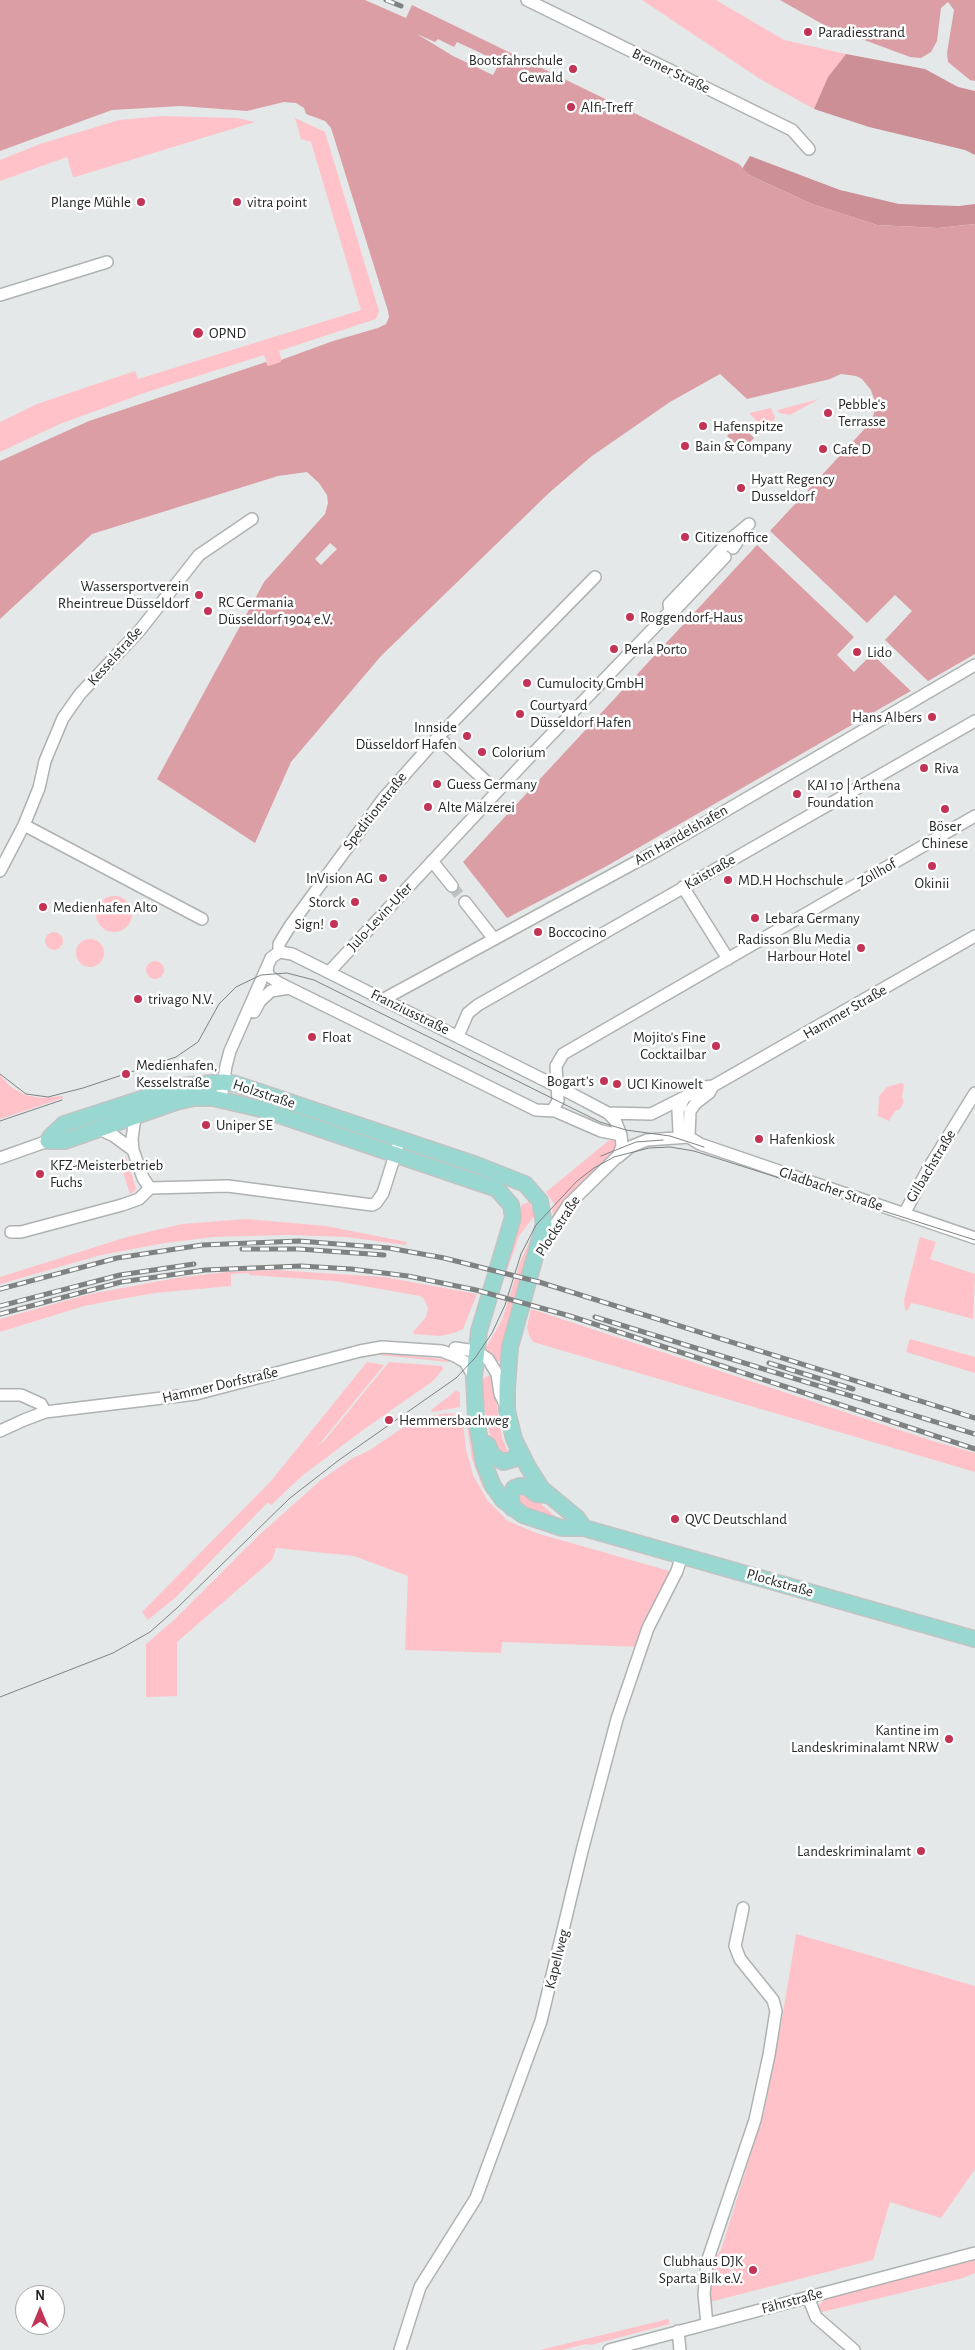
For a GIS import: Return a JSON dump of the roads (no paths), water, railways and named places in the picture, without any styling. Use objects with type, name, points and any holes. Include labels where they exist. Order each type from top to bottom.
[{"type":"main road","name":"Holzstraße","points":[[48,1141],[64,1124],[181,1086],[223,1082],[236,1084],[510,1176],[526,1184],[535,1193],[543,1208],[544,1224],[538,1250]]},
{"type":"main road","name":"Holzstraße","points":[[48,1141],[65,1141],[186,1100],[221,1099],[261,1109],[497,1189],[511,1204]]},
{"type":"main road","name":"Plockstraße","points":[[511,1204],[512,1222],[480,1331],[474,1377],[484,1464],[493,1486],[503,1500],[523,1515],[562,1528],[584,1528],[975,1639]]},
{"type":"main road","name":"Plockstraße","points":[[538,1250],[510,1347],[507,1410],[514,1439],[528,1467],[549,1496],[577,1518],[584,1528]]},
{"type":"main road","points":[[480,1440],[488,1445],[492,1455],[503,1462],[514,1459],[519,1449]]},
{"type":"main road","name":"Plockstraße","points":[[512,1508],[511,1494],[514,1488],[520,1486],[527,1487],[536,1494],[549,1496]]},
{"type":"street","name":"Bremer Straße","points":[[527,0],[792,130],[809,149]]},
{"type":"street","points":[[0,295],[107,262]]},
{"type":"street","name":"Kesselstraße","points":[[0,871],[24,825],[39,788],[45,762],[55,733],[80,694],[140,630],[200,555],[252,519]]},
{"type":"street","name":"Julo-Levin-Ufer","points":[[670,611],[669,604],[731,539],[749,524],[733,548]]},
{"type":"street","name":"Julo-Levin-Ufer","points":[[329,972],[432,861],[670,611],[675,610],[724,557]]},
{"type":"street","name":"Speditionstraße","points":[[279,952],[279,944],[290,926],[368,817],[438,737],[595,577]]},
{"type":"street","name":"Am Handelshafen","points":[[384,999],[660,849],[975,665]]},
{"type":"street","name":"Kaistraße","points":[[458,1036],[468,1013],[478,1005],[975,721]]},
{"type":"street","points":[[438,737],[492,788]]},
{"type":"street","name":"Zollhof","points":[[556,1087],[556,1066],[563,1054],[975,816]]},
{"type":"street","points":[[24,825],[202,919]]},
{"type":"street","points":[[432,861],[452,886]]},
{"type":"street","points":[[683,887],[728,959]]},
{"type":"street","points":[[465,902],[494,939]]},
{"type":"street","name":"Hammer Straße","points":[[684,1098],[705,1087],[713,1086],[975,936]]},
{"type":"street","points":[[221,1099],[230,1051],[268,965],[274,954],[279,952]]},
{"type":"street","name":"Franziusstraße","points":[[279,952],[292,954],[329,972],[608,1113],[651,1114],[684,1098]]},
{"type":"street","points":[[268,965],[267,971],[269,976],[536,1110],[552,1111],[601,1131],[621,1135]]},
{"type":"street","points":[[247,1013],[255,1012],[260,1001],[271,991],[284,988],[296,990]]},
{"type":"street","name":"Hammer Straße","points":[[689,1137],[690,1111],[696,1103],[709,1093],[713,1086]]},
{"type":"street","points":[[552,1111],[558,1101],[556,1087]]},
{"type":"street","name":"Gilbachstraße","points":[[904,1214],[924,1176],[975,1093]]},
{"type":"street","points":[[684,1098],[679,1108],[678,1125],[682,1134],[689,1137]]},
{"type":"street","points":[[608,1113],[617,1124],[621,1135],[621,1149],[616,1159]]},
{"type":"street","points":[[135,1117],[132,1139],[133,1150],[143,1178],[150,1188]]},
{"type":"street","points":[[101,1130],[114,1136],[133,1150]]},
{"type":"street","points":[[616,1159],[630,1147],[647,1140],[689,1137]]},
{"type":"street","name":"Gladbacher Straße","points":[[689,1137],[705,1147],[975,1238]]},
{"type":"street","points":[[11,1232],[21,1232],[122,1205],[139,1199],[150,1188],[228,1186],[300,1194],[367,1205],[376,1203],[380,1198],[400,1139]]},
{"type":"street","name":"Holzstraße","points":[[0,1158],[48,1141]]},
{"type":"street","name":"Plockstraße","points":[[538,1250],[568,1204],[616,1159]]},
{"type":"street","name":"Hammer Dorfstraße","points":[[0,1432],[45,1412],[196,1394],[360,1351],[382,1347],[442,1351],[468,1344],[480,1331]]},
{"type":"street","name":"Hammer Dorfstraße","points":[[455,1348],[476,1351]]},
{"type":"street","name":"Hammer Dorfstraße","points":[[442,1351],[462,1359],[474,1377]]},
{"type":"street","points":[[476,1351],[488,1359],[494,1367],[499,1380],[500,1394],[507,1410]]},
{"type":"street","points":[[0,1395],[21,1395],[41,1404],[45,1412]]},
{"type":"street","name":"Kapellweg","points":[[400,2350],[420,2286],[476,2198],[541,2021],[582,1851],[617,1719],[648,1628],[677,1571],[682,1555]]},
{"type":"street","points":[[707,2324],[704,2294],[707,2262],[755,2120],[776,2011],[774,2000],[740,1959],[735,1946],[743,1908]]},
{"type":"street","name":"Fährstraße","points":[[609,2350],[975,2253]]},
{"type":"street","points":[[808,2297],[816,2317],[854,2350]]},
{"type":"street","points":[[678,2331],[680,2350]]},
{"type":"tunnel","points":[[452,886],[465,902]]},
{"type":"tram line","points":[[0,1074],[26,1094],[48,1097],[83,1088],[176,1057],[198,1042],[219,1004],[236,987],[261,975],[287,973],[314,980],[600,1122],[626,1130],[670,1136],[704,1147]]},
{"type":"tram line","points":[[0,1121],[62,1100]]},
{"type":"tram line","points":[[601,1156],[636,1142],[663,1140]]},
{"type":"tram line","points":[[0,1697],[113,1653],[150,1632],[290,1498],[339,1460],[456,1378],[475,1358],[492,1333],[505,1305],[521,1254],[536,1225],[577,1181],[594,1168],[614,1157],[649,1148],[670,1147],[694,1151],[975,1240]]},
{"type":"railway","points":[[386,0],[401,6]]},
{"type":"railway","points":[[0,1289],[117,1258],[202,1245],[299,1241],[389,1248],[444,1258],[539,1282],[975,1418]]},
{"type":"railway","points":[[242,1249],[299,1249],[384,1255]]},
{"type":"railway","points":[[0,1306],[120,1275],[194,1264]]},
{"type":"railway","points":[[0,1314],[121,1282],[205,1270],[301,1266],[351,1269],[408,1276],[476,1290],[570,1316],[975,1449]]},
{"type":"railway","points":[[595,1317],[975,1434]]},
{"type":"railway","points":[[769,1363],[853,1389]]},
{"type":"place","name":"Paradiesstrand","points":[[808,32]]},
{"type":"place","name":"Bootsfahrschule Gewald","points":[[573,69]]},
{"type":"place","name":"Alfi-Treff","points":[[571,107]]},
{"type":"place","name":"Plange Mühle","points":[[141,202]]},
{"type":"place","name":"vitra point","points":[[237,202]]},
{"type":"place","name":"OPND","points":[[198,333]]},
{"type":"place","name":"Pebble's Terrasse","points":[[828,413]]},
{"type":"place","name":"Hafenspitze","points":[[703,426]]},
{"type":"place","name":"Bain & Company","points":[[685,446]]},
{"type":"place","name":"Cafe D","points":[[823,449]]},
{"type":"place","name":"Hyatt Regency Dusseldorf","points":[[741,488]]},
{"type":"place","name":"Citizenoffice","points":[[685,537]]},
{"type":"place","name":"Wassersportverein Rheintreue Düsseldorf","points":[[199,595]]},
{"type":"place","name":"RC Germania Düsseldorf 1904 e.V.","points":[[208,611]]},
{"type":"place","name":"Roggendorf-Haus","points":[[630,617]]},
{"type":"place","name":"Perla Porto","points":[[614,649]]},
{"type":"place","name":"Lido","points":[[857,652]]},
{"type":"place","name":"Cumulocity GmbH","points":[[527,683]]},
{"type":"place","name":"Courtyard Düsseldorf Hafen","points":[[520,714]]},
{"type":"place","name":"Hans Albers","points":[[932,717]]},
{"type":"place","name":"Innside Düsseldorf Hafen","points":[[467,736]]},
{"type":"place","name":"Colorium","points":[[482,752]]},
{"type":"place","name":"Riva","points":[[924,768]]},
{"type":"place","name":"Guess Germany","points":[[437,784]]},
{"type":"place","name":"KAI 10 | Arthena Foundation","points":[[797,794]]},
{"type":"place","name":"Alte Mälzerei","points":[[428,807]]},
{"type":"place","name":"Böser Chinese","points":[[945,809]]},
{"type":"place","name":"Okinii","points":[[932,866]]},
{"type":"place","name":"InVision AG","points":[[383,878]]},
{"type":"place","name":"MD.H Hochschule","points":[[728,880]]},
{"type":"place","name":"Storck","points":[[355,902]]},
{"type":"place","name":"Medienhafen Alto","points":[[43,907]]},
{"type":"place","name":"Lebara Germany","points":[[755,918]]},
{"type":"place","name":"Sign!","points":[[334,924]]},
{"type":"place","name":"Boccocino","points":[[538,932]]},
{"type":"place","name":"Radisson Blu Media Harbour Hotel","points":[[861,948]]},
{"type":"place","name":"trivago N.V.","points":[[138,999]]},
{"type":"place","name":"Float","points":[[312,1037]]},
{"type":"place","name":"Mojito's Fine Cocktailbar","points":[[716,1046]]},
{"type":"place","name":"Medienhafen, Kesselstraße","points":[[126,1074]]},
{"type":"place","name":"Bogart's","points":[[604,1081]]},
{"type":"place","name":"UCI Kinowelt","points":[[617,1084]]},
{"type":"place","name":"Uniper SE","points":[[206,1125]]},
{"type":"place","name":"Hafenkiosk","points":[[759,1139]]},
{"type":"place","name":"KFZ-Meisterbetrieb Fuchs","points":[[40,1174]]},
{"type":"place","name":"Hemmersbachweg","points":[[389,1420]]},
{"type":"place","name":"QVC Deutschland","points":[[675,1519]]},
{"type":"place","name":"Kantine im Landeskriminalamt NRW","points":[[949,1739]]},
{"type":"place","name":"Landeskriminalamt","points":[[921,1851]]},
{"type":"place","name":"Clubhaus DJK Sparta Bilk e.V.","points":[[753,2270]]}]
